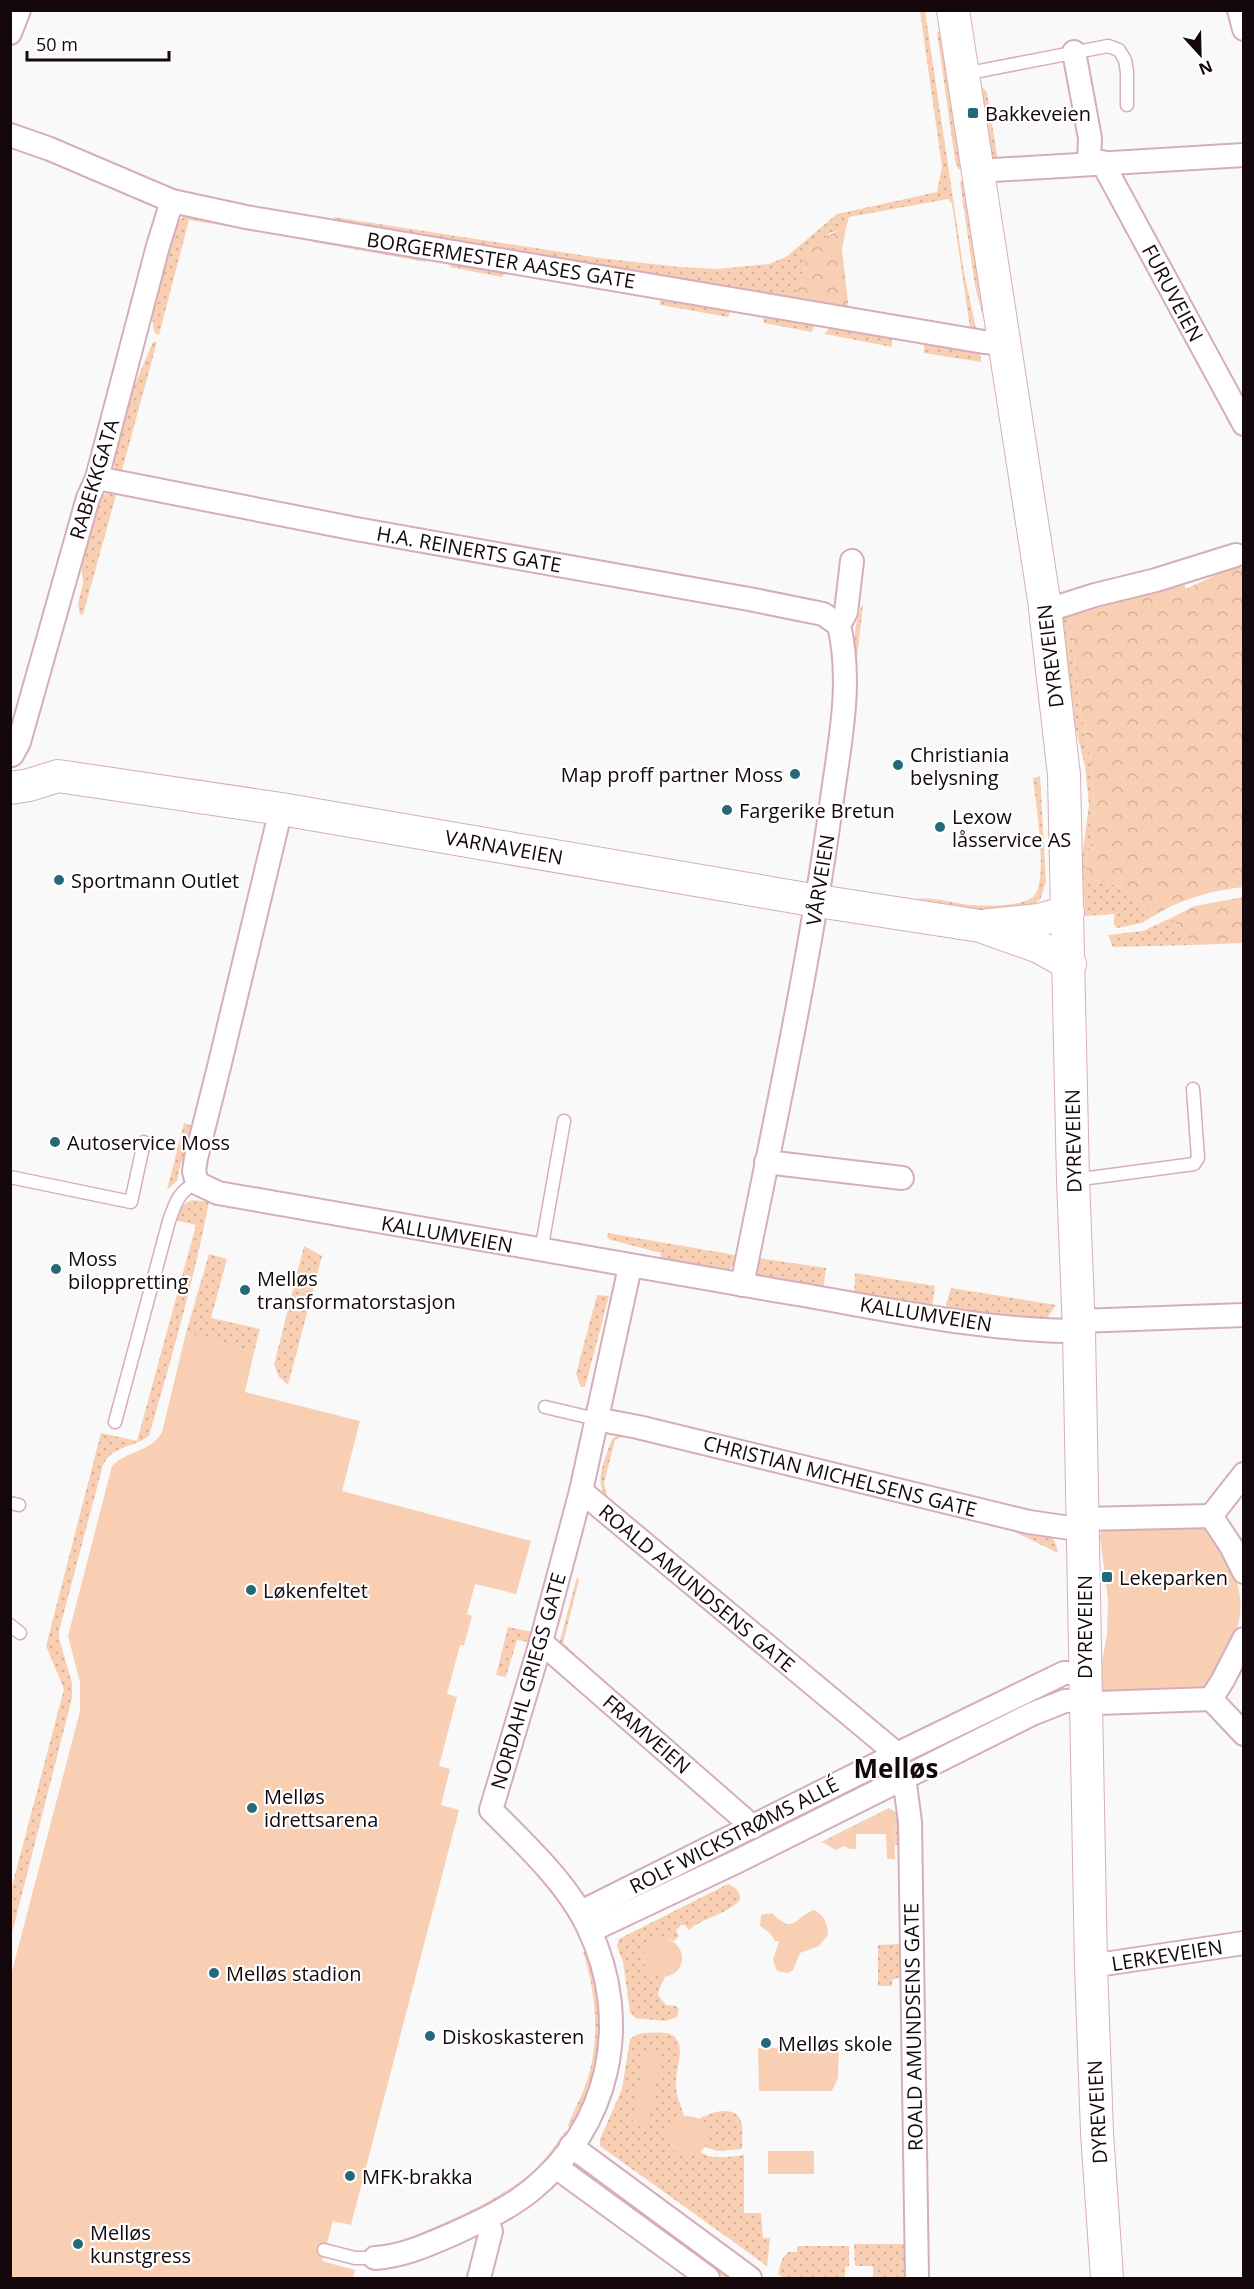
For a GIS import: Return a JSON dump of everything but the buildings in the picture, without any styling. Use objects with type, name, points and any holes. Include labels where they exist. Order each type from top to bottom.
[{"type":"main road","name":"DYREVEIEN","points":[[954,10],[1045,611],[1064,776],[1070,964],[1073,1180],[1089,1692],[1091,1966],[1096,2133],[1107,2278]]},
{"type":"main road","name":"VARNAVEIEN","points":[[17,793],[58,776],[281,809],[818,901],[980,926]]},
{"type":"main road","points":[[980,926],[1039,920],[1068,912]]},
{"type":"main road","points":[[980,926],[1040,947],[1070,964]]},
{"type":"street","points":[[10,33],[19,10]]},
{"type":"street","points":[[1239,10],[1244,29]]},
{"type":"street","points":[[1074,52],[1096,162]]},
{"type":"street","name":"BORGERMESTER AASES GATE","points":[[10,135],[172,201],[311,229],[576,272],[835,318],[984,342],[1003,343]]},
{"type":"street","points":[[978,171],[1244,154]]},
{"type":"street","name":"FURUVEIEN","points":[[1096,162],[1244,424]]},
{"type":"street","name":"RABEKKGATA","points":[[11,754],[19,742],[88,498],[97,478],[172,201]]},
{"type":"street","name":"H.A. REINERTS GATE","points":[[97,478],[356,529],[748,599],[823,614],[838,625]]},
{"type":"street","points":[[1045,611],[1236,555]]},
{"type":"street","points":[[838,625],[846,612],[852,561]]},
{"type":"street","name":"VÅRVEIEN","points":[[742,1285],[818,901],[844,692],[845,654],[838,625]]},
{"type":"street","points":[[11,754],[17,793]]},
{"type":"street","points":[[197,1183],[194,1171],[196,1158],[281,809]]},
{"type":"street","points":[[766,1162],[902,1178]]},
{"type":"street","name":"KALLUMVEIEN","points":[[197,1183],[218,1193],[630,1267],[987,1324],[1079,1326],[1244,1315]]},
{"type":"street","name":"NORDAHL GRIEGS GATE","points":[[375,2258],[405,2254],[486,2220],[528,2192],[556,2167],[572,2146],[589,2120],[603,2087],[610,2054],[608,1998],[604,1974],[585,1921],[539,1859],[491,1810],[541,1642],[581,1491],[630,1267]]},
{"type":"street","name":"CHRISTIAN MICHELSENS GATE","points":[[596,1419],[638,1426],[1029,1521],[1084,1525],[1211,1516]]},
{"type":"street","points":[[1244,1474],[1211,1516],[1231,1546],[1244,1572]]},
{"type":"street","name":"ROALD AMUNDSENS GATE","points":[[581,1491],[897,1754]]},
{"type":"street","points":[[1211,1699],[1244,1639]]},
{"type":"street","name":"FRAMVEIEN","points":[[541,1642],[753,1827]]},
{"type":"street","name":"ROLF WICKSTRØMS ALLÉ","points":[[585,1921],[753,1827],[1064,1673],[1089,1692]]},
{"type":"street","points":[[1089,1692],[1211,1699],[1244,1734]]},
{"type":"street","name":"ROLF WICKSTRØMS ALLÉ","points":[[585,1921],[738,1861],[1032,1714],[1089,1692]]},
{"type":"street","name":"ROALD AMUNDSENS GATE","points":[[904,1777],[910,1821],[916,2278]]},
{"type":"street","name":"LERKEVEIEN","points":[[1091,1966],[1244,1943]]},
{"type":"street","points":[[572,2146],[750,2278]]},
{"type":"street","points":[[556,2167],[708,2278]]},
{"type":"street","points":[[478,2278],[491,2231],[486,2220]]},
{"type":"lane","points":[[963,74],[1108,46],[1119,50],[1125,60],[1126,105]]},
{"type":"lane","points":[[1073,1180],[1194,1164],[1198,1158],[1193,1089]]},
{"type":"lane","points":[[541,1251],[564,1121]]},
{"type":"lane","points":[[10,1177],[131,1202],[144,1142]]},
{"type":"lane","points":[[115,1422],[169,1221],[179,1194],[188,1186],[197,1183]]},
{"type":"lane","points":[[545,1407],[596,1419]]},
{"type":"lane","points":[[324,2250],[355,2258],[375,2258]]},
{"type":"green space","points":[[920,11],[925,11],[964,272],[976,329],[973,332],[896,319],[895,315],[970,328],[952,204],[948,199],[849,217],[846,228],[830,233],[806,264],[802,306],[334,224],[334,217],[600,258],[679,267],[717,269],[769,264],[786,257],[837,214],[937,192],[942,167]]},
{"type":"green space","points":[[940,31],[948,49],[963,169],[958,169],[955,160],[937,32]]},
{"type":"green space","points":[[981,82],[987,92],[997,155],[1000,159],[996,160],[992,157],[986,110],[978,84]]},
{"type":"green space","points":[[963,179],[967,180],[986,317],[983,317],[975,286],[960,182]]},
{"type":"green space","points":[[188,214],[235,224],[234,227],[189,220],[159,335],[155,333],[153,322],[155,295],[175,223]]},
{"type":"green space","points":[[846,228],[842,249],[849,311],[802,306],[796,283],[797,275],[805,272],[806,264],[803,257],[823,240]]},
{"type":"green space","points":[[314,239],[426,256],[426,262],[313,242]]},
{"type":"green space","points":[[451,259],[506,272],[502,277],[450,267]]},
{"type":"green space","points":[[661,294],[731,310],[728,317],[660,305]]},
{"type":"green space","points":[[765,315],[815,323],[812,332],[764,323]]},
{"type":"green space","points":[[835,326],[892,336],[892,347],[825,334],[828,329]]},
{"type":"green space","points":[[153,342],[157,342],[121,474],[117,475],[111,455],[124,410]]},
{"type":"green space","points":[[924,342],[980,351],[981,362],[924,353]]},
{"type":"green space","points":[[107,493],[116,495],[83,615],[80,614],[78,604],[83,583],[81,565],[83,545],[100,497]]},
{"type":"green space","points":[[1239,564],[1244,572],[1243,887],[1198,896],[1155,915],[1132,894],[1115,885],[1093,880],[1087,873],[1086,856],[1093,840],[1095,822],[1092,808],[1093,774],[1080,706],[1070,620],[1073,616],[1182,580],[1186,589]]},
{"type":"green space","points":[[1105,604],[1073,616],[1070,620],[1080,706],[1093,774],[1092,808],[1095,822],[1093,840],[1086,856],[1093,880],[1115,885],[1132,894],[1155,915],[1142,923],[1117,928],[1114,924],[1114,914],[1085,916],[1082,857],[1089,805],[1085,766],[1076,730],[1062,618],[1065,613]]},
{"type":"green space","points":[[863,605],[856,668],[854,636]]},
{"type":"green space","points":[[1040,776],[1046,882],[1040,900],[1031,905],[988,911],[917,899],[995,905],[1022,902],[1034,896],[1038,887],[1041,857],[1033,778]]},
{"type":"green space","points":[[1243,897],[1243,943],[1194,945],[1171,918],[1195,906]]},
{"type":"green space","points":[[1171,918],[1194,945],[1113,947],[1108,935],[1143,931]]},
{"type":"green space","points":[[184,1123],[193,1126],[190,1141],[177,1181],[167,1190]]},
{"type":"green space","points":[[193,1200],[209,1202],[174,1349],[149,1436],[118,1450],[103,1465],[59,1631],[72,1683],[72,1698],[11,1937],[11,1890],[64,1689],[46,1646],[101,1433],[137,1441],[196,1225],[175,1220],[184,1205]]},
{"type":"green space","points":[[608,1233],[738,1256],[734,1265],[726,1271],[660,1264],[661,1253],[611,1240],[607,1238]]},
{"type":"green space","points":[[304,1246],[322,1256],[288,1385],[279,1377],[274,1365]]},
{"type":"green space","points":[[209,1254],[227,1259],[211,1318],[260,1329],[254,1352],[186,1333]]},
{"type":"green space","points":[[759,1258],[826,1268],[823,1290],[754,1275]]},
{"type":"green space","points":[[855,1273],[935,1286],[932,1307],[854,1296]]},
{"type":"green space","points":[[951,1288],[1056,1305],[1045,1321],[949,1311],[946,1304]]},
{"type":"green space","points":[[597,1295],[609,1296],[585,1387],[581,1387],[576,1374]]},
{"type":"green space","name":"Melløs idrettsarena","points":[[186,1333],[254,1352],[245,1392],[360,1421],[342,1491],[531,1541],[516,1594],[475,1584],[467,1614],[472,1616],[464,1645],[460,1645],[447,1694],[457,1697],[439,1766],[450,1769],[441,1805],[459,1810],[351,2225],[333,2221],[322,2261],[355,2270],[353,2278],[11,2278],[11,1975],[80,1711],[80,1682],[68,1636],[112,1466],[152,1444],[162,1432]]},
{"type":"green space","points":[[623,1432],[625,1435],[615,1440],[604,1483],[608,1499],[601,1485],[602,1470],[612,1439]]},
{"type":"green space","points":[[1102,1524],[1203,1525],[1220,1548],[1238,1587],[1241,1605],[1239,1623],[1233,1642],[1210,1688],[1101,1694],[1101,1666],[1107,1635],[1108,1600],[1100,1537]]},
{"type":"green space","points":[[1016,1528],[1049,1535],[1058,1553],[1013,1531]]},
{"type":"green space","points":[[577,1577],[579,1580],[563,1643],[587,1665],[584,1668],[559,1644]]},
{"type":"green space","points":[[508,1627],[537,1633],[534,1643],[517,1640],[506,1677],[496,1675]]},
{"type":"green space","points":[[889,1808],[897,1813],[897,1818],[900,1818],[901,1861],[898,1861],[898,1845],[895,1845],[894,1814],[889,1810],[824,1843],[821,1842]]},
{"type":"green space","points":[[889,1810],[894,1813],[895,1859],[887,1859],[886,1834],[856,1834],[856,1849],[844,1846],[836,1850],[824,1843]]},
{"type":"green space","points":[[728,1884],[739,1894],[740,1900],[734,1905],[689,1930],[685,1925],[681,1925],[676,1931],[679,1936],[674,1941],[654,1942],[644,1954],[644,1962],[648,1969],[665,1977],[658,1995],[666,2005],[676,2006],[679,2009],[677,2017],[665,2021],[635,2018],[630,2012],[623,1962],[617,1946],[619,1939]]},
{"type":"green space","points":[[814,1910],[825,1920],[828,1935],[819,1946],[800,1953],[793,1970],[788,1973],[777,1971],[773,1960],[779,1941],[775,1941],[770,1933],[760,1926],[761,1915],[772,1913],[780,1920],[790,1924]]},
{"type":"green space","points":[[663,1939],[677,1944],[682,1958],[677,1972],[663,1977],[649,1972],[644,1958],[649,1944]]},
{"type":"green space","points":[[899,1944],[900,1977],[892,1980],[892,1986],[878,1986],[878,1945]]},
{"type":"green space","points":[[583,1952],[589,1952],[594,1978],[598,2042],[591,2082],[572,2128],[568,2126],[588,2078],[595,2031],[591,1983]]},
{"type":"green space","points":[[645,2033],[668,2033],[678,2041],[680,2053],[676,2087],[684,2116],[699,2119],[724,2111],[735,2114],[739,2118],[742,2125],[742,2149],[718,2151],[704,2147],[700,2152],[715,2157],[744,2155],[744,2213],[761,2213],[763,2238],[770,2238],[767,2266],[600,2146],[600,2139],[622,2089],[630,2039]]},
{"type":"green space","points":[[758,2048],[839,2048],[838,2078],[832,2091],[759,2091]]},
{"type":"green space","points":[[644,2052],[661,2055],[648,2128],[632,2125]]},
{"type":"green space","points":[[688,2116],[702,2122],[708,2136],[702,2150],[688,2156],[674,2150],[668,2136],[674,2122]]},
{"type":"green space","points":[[565,2131],[569,2133],[556,2153],[539,2172],[523,2185],[486,2208],[407,2241],[502,2194],[540,2164]]},
{"type":"green space","points":[[768,2151],[814,2151],[814,2174],[768,2174]]},
{"type":"green space","points":[[610,2184],[732,2275],[730,2278],[725,2278],[604,2191]]},
{"type":"green space","points":[[854,2244],[908,2244],[908,2278],[873,2278],[873,2266],[855,2266]]},
{"type":"green space","points":[[797,2246],[849,2246],[849,2266],[845,2267],[845,2278],[784,2278],[778,2274],[782,2259],[788,2252],[797,2252]]},
{"type":"place","name":"Bakkeveien","points":[[973,113]]},
{"type":"place","name":"Christiania belysning","points":[[898,765]]},
{"type":"place","name":"Map proff partner Moss","points":[[795,774]]},
{"type":"place","name":"Fargerike Bretun","points":[[727,810]]},
{"type":"place","name":"Lexow låsservice AS","points":[[940,827]]},
{"type":"place","name":"Sportmann Outlet","points":[[59,880]]},
{"type":"place","name":"Autoservice Moss","points":[[55,1142]]},
{"type":"place","name":"Moss biloppretting","points":[[56,1269]]},
{"type":"place","name":"Melløs transformatorstasjon","points":[[245,1290]]},
{"type":"place","name":"Lekeparken","points":[[1107,1577]]},
{"type":"place","name":"Løkenfeltet","points":[[251,1590]]},
{"type":"place","name":"Melløs idrettsarena","points":[[252,1808]]},
{"type":"place","name":"Melløs stadion","points":[[214,1973]]},
{"type":"place","name":"Diskoskasteren","points":[[430,2036]]},
{"type":"place","name":"Melløs skole","points":[[766,2043]]},
{"type":"place","name":"MFK-brakka","points":[[350,2176]]},
{"type":"place","name":"Melløs kunstgress","points":[[78,2244]]},
{"type":"district","name":"Melløs","points":[[896,1768]]}]
